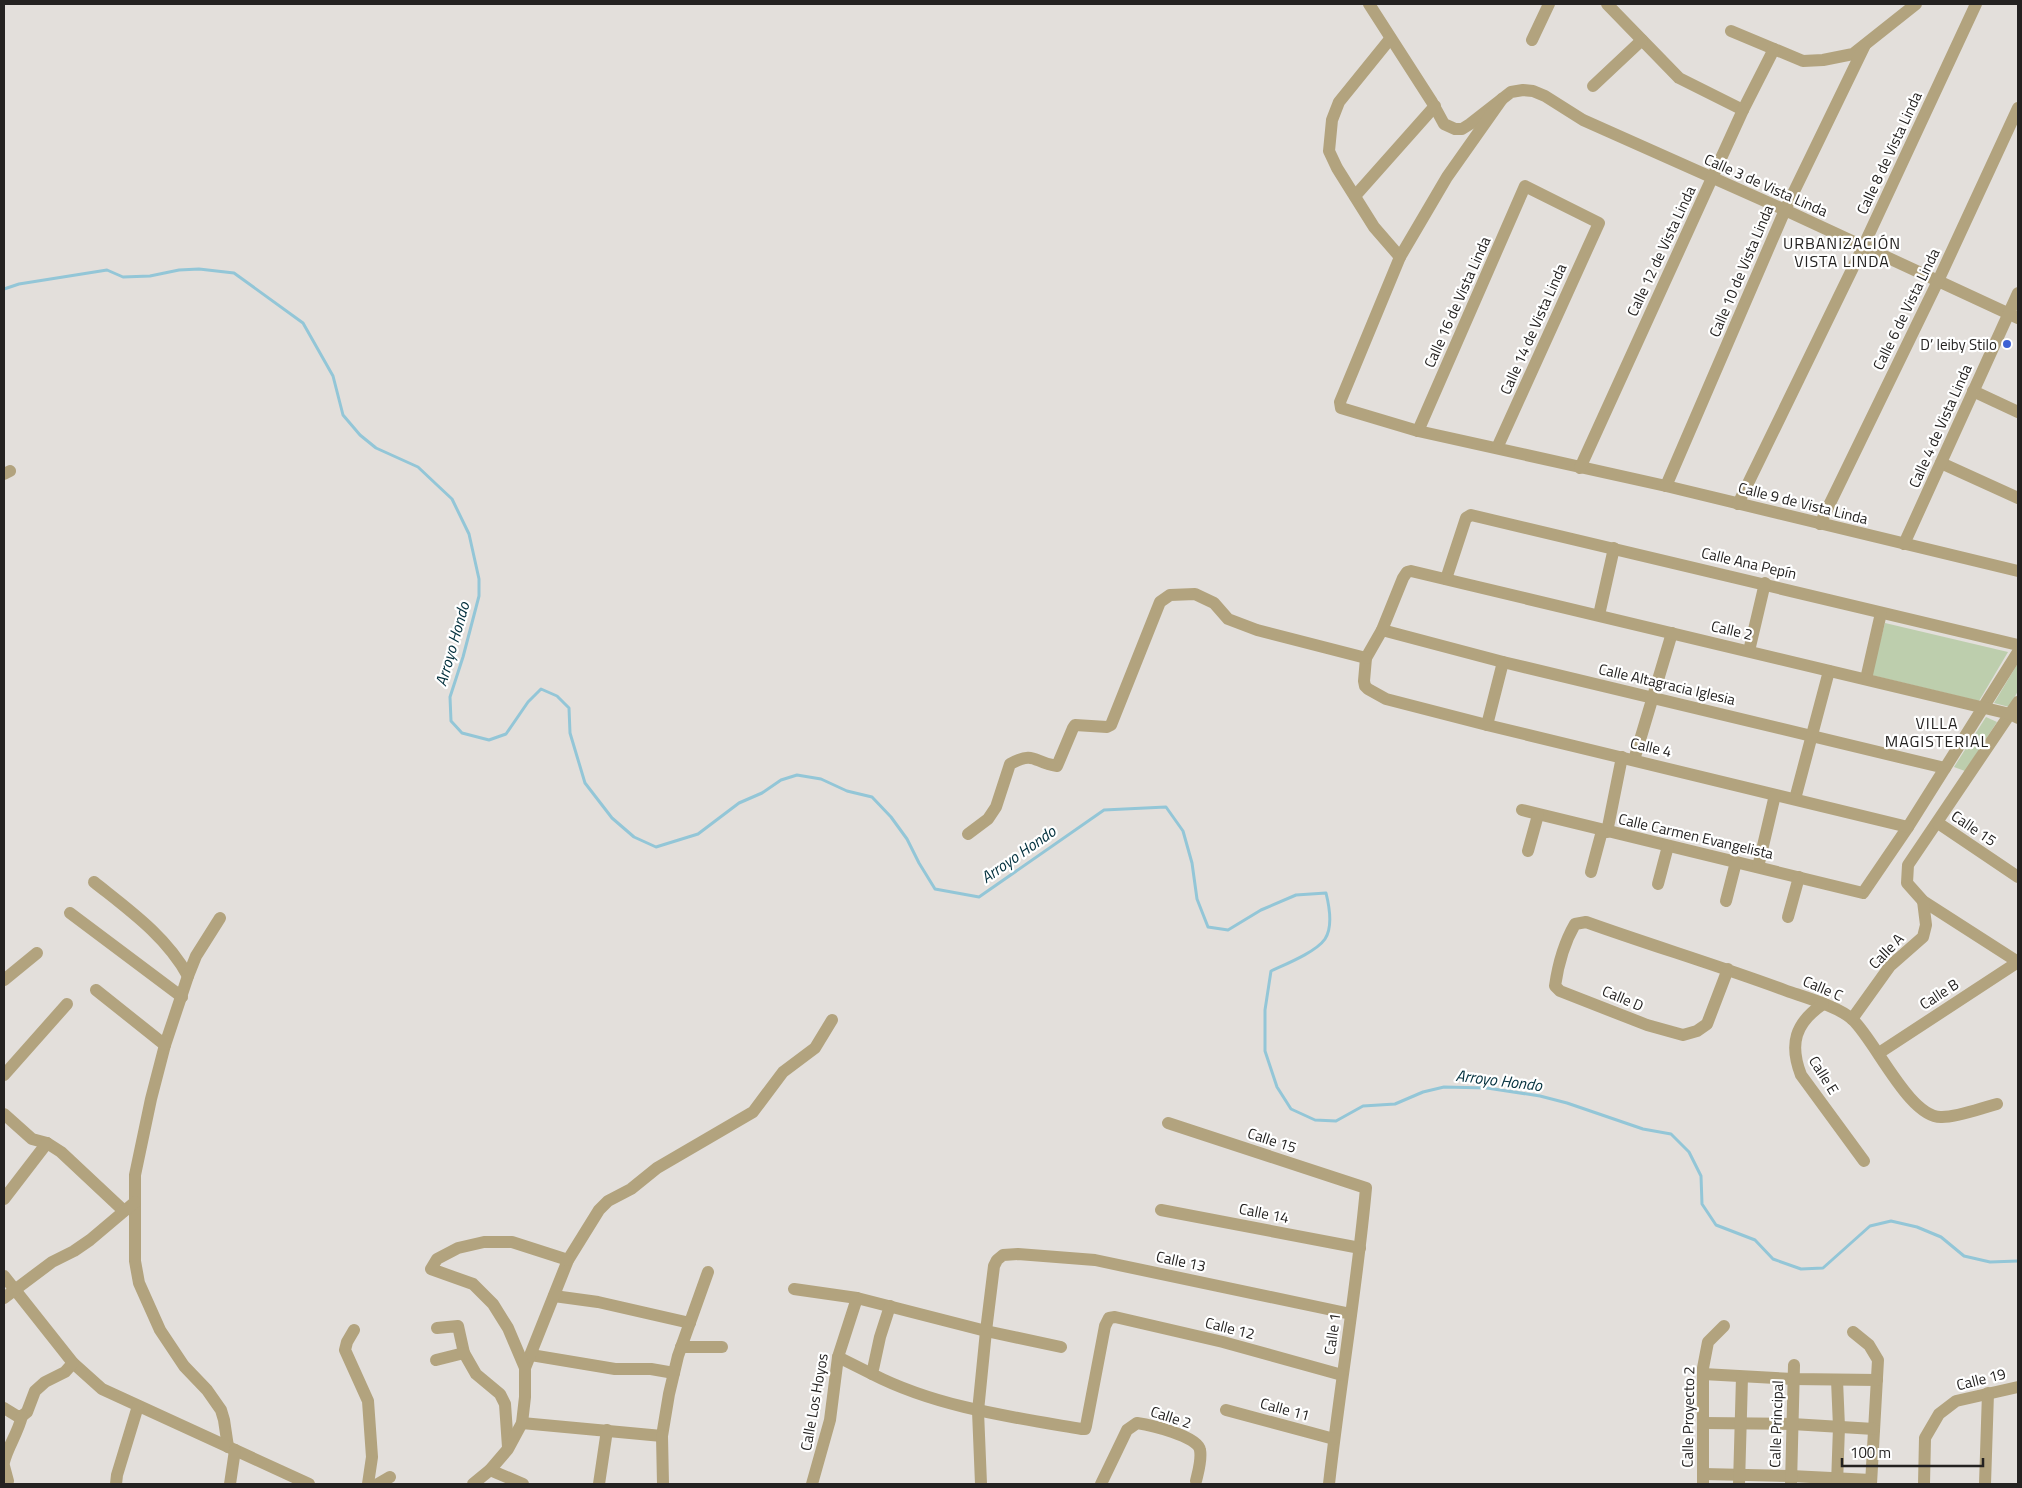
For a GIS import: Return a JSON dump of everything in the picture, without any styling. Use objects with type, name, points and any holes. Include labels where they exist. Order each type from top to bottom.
[{"type":"street","points":[[1355,196],[1435,106],[1369,4]]},
{"type":"street","points":[[1532,40],[1549,4]]},
{"type":"street","points":[[1607,4],[1679,78],[1743,110]]},
{"type":"street","points":[[1731,31],[1803,61],[1823,60],[1853,54],[1916,4]]},
{"type":"street","name":"Calle 8 de Vista Linda","points":[[1738,504],[1863,247],[1976,4]]},
{"type":"street","points":[[1390,39],[1339,102],[1332,120],[1329,151],[1337,168],[1374,226],[1400,257],[1447,176],[1502,99]]},
{"type":"street","points":[[1592,86],[1642,40]]},
{"type":"street","name":"Calle 10 de Vista Linda","points":[[1666,486],[1785,210],[1865,45]]},
{"type":"street","name":"Calle 12 de Vista Linda","points":[[1580,468],[1743,110],[1774,49]]},
{"type":"street","name":"Calle 3 de Vista Linda","points":[[1435,106],[1444,124],[1455,129],[1462,129],[1511,92],[1533,91],[1545,96],[1583,120],[2013,315]]},
{"type":"street","name":"Calle 6 de Vista Linda","points":[[1820,524],[1938,281],[2018,108]]},
{"type":"street","name":"Calle 14 de Vista Linda","points":[[1497,448],[1599,223],[1526,186]]},
{"type":"street","name":"Calle 16 de Vista Linda","points":[[1418,431],[1526,186]]},
{"type":"street","name":"Calle 9 de Vista Linda","points":[[1400,257],[1340,402],[1341,408],[1418,431],[1666,486],[2018,571]]},
{"type":"street","name":"Calle 4 de Vista Linda","points":[[1904,544],[1974,391],[2013,315],[2018,293]]},
{"type":"street","points":[[1974,391],[2018,412]]},
{"type":"street","points":[[1941,463],[2018,498]]},
{"type":"street","name":"Calle Ana Pepín","points":[[1446,579],[1466,518],[1471,515],[2018,644]]},
{"type":"street","points":[[1599,615],[1614,548]]},
{"type":"street","name":"Calle 2","points":[[1382,630],[1406,572],[1411,571],[2014,716]]},
{"type":"street","points":[[1749,651],[1765,583]]},
{"type":"street","points":[[968,834],[988,819],[996,807],[1010,764],[1023,757],[1031,756],[1056,766],[1075,725],[1111,725],[1160,602],[1170,596],[1195,594],[1214,603],[1228,618],[1257,630],[1366,658],[1382,630]]},
{"type":"street","points":[[1866,679],[1881,613]]},
{"type":"street","name":"Calle Altagracia Iglesia","points":[[1382,630],[1503,662],[1945,768]]},
{"type":"street","points":[[1591,872],[1628,759],[1653,697],[1672,633]]},
{"type":"street","points":[[1908,827],[2018,652]]},
{"type":"street","name":"Calle 4","points":[[1366,658],[1365,686],[1386,699],[1908,827]]},
{"type":"street","points":[[1487,725],[1503,662]]},
{"type":"street","points":[[1795,800],[1829,671]]},
{"type":"street","points":[[2018,702],[2014,716],[1908,865],[1906,878],[1907,883],[1923,901],[2018,962]]},
{"type":"street","points":[[1758,867],[1775,795]]},
{"type":"street","name":"Calle Carmen Evangelista","points":[[1522,810],[1863,893],[1908,827]]},
{"type":"street","points":[[1528,851],[1538,815]]},
{"type":"street","name":"Calle 15","points":[[1938,823],[2017,873]]},
{"type":"street","points":[[1658,884],[1668,846]]},
{"type":"street","points":[[1726,901],[1736,862]]},
{"type":"street","points":[[1788,917],[1799,877]]},
{"type":"street","points":[[94,882],[147,924],[176,957],[188,976]]},
{"type":"street","name":"Calle A","points":[[1852,1019],[1890,966],[1923,937],[1926,925],[1923,901]]},
{"type":"street","points":[[70,913],[182,997]]},
{"type":"street","points":[[220,918],[196,956],[165,1045],[136,1163],[135,1261],[139,1283],[160,1330],[184,1366],[207,1390],[221,1410],[231,1448],[230,1484]]},
{"type":"street","name":"Calle D","points":[[1597,926],[1586,922],[1575,924],[1567,937],[1555,986],[1560,991],[1647,1025],[1683,1035],[1697,1031],[1706,1024],[1728,969]]},
{"type":"street","name":"Calle C","points":[[1597,926],[1728,969],[1823,1004],[1852,1019],[1879,1053],[1911,1100],[1924,1112],[1933,1117],[1943,1118],[1997,1104]]},
{"type":"street","points":[[4,980],[37,953]]},
{"type":"street","name":"Calle B","points":[[1879,1053],[2018,962]]},
{"type":"street","points":[[96,990],[165,1045]]},
{"type":"street","points":[[4,1075],[67,1004]]},
{"type":"street","name":"Calle E","points":[[1823,1004],[1809,1016],[1800,1028],[1794,1050],[1796,1061],[1801,1075],[1864,1161]]},
{"type":"street","points":[[525,1368],[568,1260],[599,1210],[608,1201],[632,1189],[657,1168],[754,1112],[783,1072],[815,1048],[832,1020]]},
{"type":"street","points":[[4,1114],[32,1139],[48,1143],[62,1152],[124,1210]]},
{"type":"street","name":"Calle 15","points":[[1168,1122],[1366,1188]]},
{"type":"street","points":[[4,1199],[48,1143]]},
{"type":"street","name":"Calle 1","points":[[1329,1484],[1366,1188]]},
{"type":"street","points":[[4,1298],[52,1262],[74,1251],[90,1240],[135,1202]]},
{"type":"street","name":"Calle 14","points":[[1161,1210],[1360,1248]]},
{"type":"street","points":[[473,1484],[490,1470],[508,1449],[522,1423],[525,1397],[525,1368],[508,1328],[493,1304],[473,1284],[431,1269],[437,1259],[458,1248],[484,1242],[512,1242],[568,1260]]},
{"type":"street","name":"Calle 13","points":[[986,1331],[994,1266],[1003,1255],[1018,1254],[1095,1260],[1351,1314]]},
{"type":"street","points":[[663,1484],[662,1436],[674,1373],[681,1347],[708,1272]]},
{"type":"street","points":[[4,1276],[73,1363],[102,1389],[231,1448],[282,1478],[309,1484]]},
{"type":"street","points":[[794,1289],[857,1298],[986,1331],[1061,1347]]},
{"type":"street","points":[[554,1296],[598,1302],[690,1323]]},
{"type":"street","name":"Calle Los Hoyos","points":[[812,1484],[830,1420],[838,1357],[857,1298]]},
{"type":"street","points":[[872,1374],[880,1337],[890,1306]]},
{"type":"street","name":"Calle 12","points":[[978,1411],[1085,1429],[1105,1326],[1109,1318],[1115,1317],[1223,1342],[1342,1375]]},
{"type":"street","points":[[436,1328],[458,1326],[464,1353],[476,1374],[500,1394],[505,1404],[508,1449]]},
{"type":"street","name":"Calle Proyecto 2","points":[[1703,1479],[1703,1374],[1708,1342],[1724,1326]]},
{"type":"street","points":[[354,1330],[346,1342],[345,1350],[368,1401],[372,1457],[368,1484]]},
{"type":"street","points":[[981,1484],[978,1411],[986,1331]]},
{"type":"street","points":[[1703,1479],[1871,1482],[1878,1360],[1869,1345],[1854,1332]]},
{"type":"street","points":[[681,1347],[722,1347]]},
{"type":"street","points":[[436,1360],[464,1353]]},
{"type":"street","points":[[531,1355],[615,1369],[650,1369],[674,1373]]},
{"type":"street","points":[[838,1357],[872,1374],[916,1392],[978,1411]]},
{"type":"street","points":[[4,1462],[19,1429],[22,1416],[27,1412],[35,1392],[45,1382],[65,1372],[73,1363]]},
{"type":"street","name":"Calle Principal","points":[[1791,1480],[1794,1365]]},
{"type":"street","points":[[1703,1374],[1794,1379],[1877,1380]]},
{"type":"street","points":[[1739,1480],[1742,1377]]},
{"type":"street","points":[[1837,1380],[1837,1481]]},
{"type":"street","name":"Calle 19","points":[[1924,1484],[1925,1438],[1939,1414],[1956,1401],[2018,1387]]},
{"type":"street","points":[[1985,1484],[1988,1393]]},
{"type":"street","points":[[116,1484],[138,1406]]},
{"type":"street","points":[[4,1408],[16,1416],[22,1416]]},
{"type":"street","name":"Calle 11","points":[[1226,1410],[1334,1439]]},
{"type":"street","points":[[522,1423],[662,1436]]},
{"type":"street","name":"Calle 2","points":[[1101,1484],[1127,1430],[1137,1423],[1165,1430],[1198,1443],[1200,1458],[1196,1481]]},
{"type":"street","points":[[1704,1423],[1792,1424],[1874,1429]]},
{"type":"street","points":[[599,1484],[606,1430]]},
{"type":"street","points":[[4,1466],[8,1481],[6,1484]]},
{"type":"street","points":[[490,1470],[523,1484]]},
{"type":"street","points":[[378,1484],[390,1477]]},
{"type":"green space","points":[[1885,623],[2008,652],[1979,701],[1871,675]]},
{"type":"green space","points":[[2018,663],[2018,691],[2009,707],[1994,703]]},
{"type":"green space","points":[[1986,717],[1997,722],[1965,771],[1954,767]]},
{"type":"waterway","name":"Arroyo Hondo","points":[[4,289],[19,284],[107,270],[123,277],[150,276],[179,270],[199,269],[234,273],[303,323],[333,376],[343,415],[360,435],[376,448],[418,467],[452,499],[469,534],[479,579],[479,596],[450,697],[451,721],[462,733],[489,740],[506,734],[528,702],[541,689],[557,696],[569,708],[570,733],[585,783],[612,818],[634,837],[656,847],[698,834],[739,803],[762,793],[781,780],[797,775],[821,779],[847,791],[872,797],[891,817],[907,839],[935,889],[979,897],[1104,810],[1166,807],[1183,831],[1192,863],[1197,899],[1208,927],[1228,930],[1261,910],[1296,895],[1326,893],[1330,922],[1325,939],[1315,949],[1271,971],[1265,1010],[1265,1051],[1277,1087],[1291,1109],[1315,1120],[1336,1121],[1363,1106],[1395,1104],[1423,1092],[1444,1087],[1487,1088],[1540,1096],[1567,1103],[1643,1129],[1671,1134],[1689,1152],[1701,1176],[1702,1204],[1716,1225],[1755,1240],[1773,1259],[1801,1269],[1823,1268],[1870,1226],[1891,1221],[1917,1227],[1941,1237],[1964,1256],[1990,1262],[2018,1261]]},
{"type":"place","name":"D’ leiby Stilo","points":[[2007,344]]},
{"type":"district","name":"URBANIZACIÓN VISTA LINDA","points":[[1842,252]]},
{"type":"district","name":"VILLA MAGISTERIAL","points":[[1937,732]]}]
